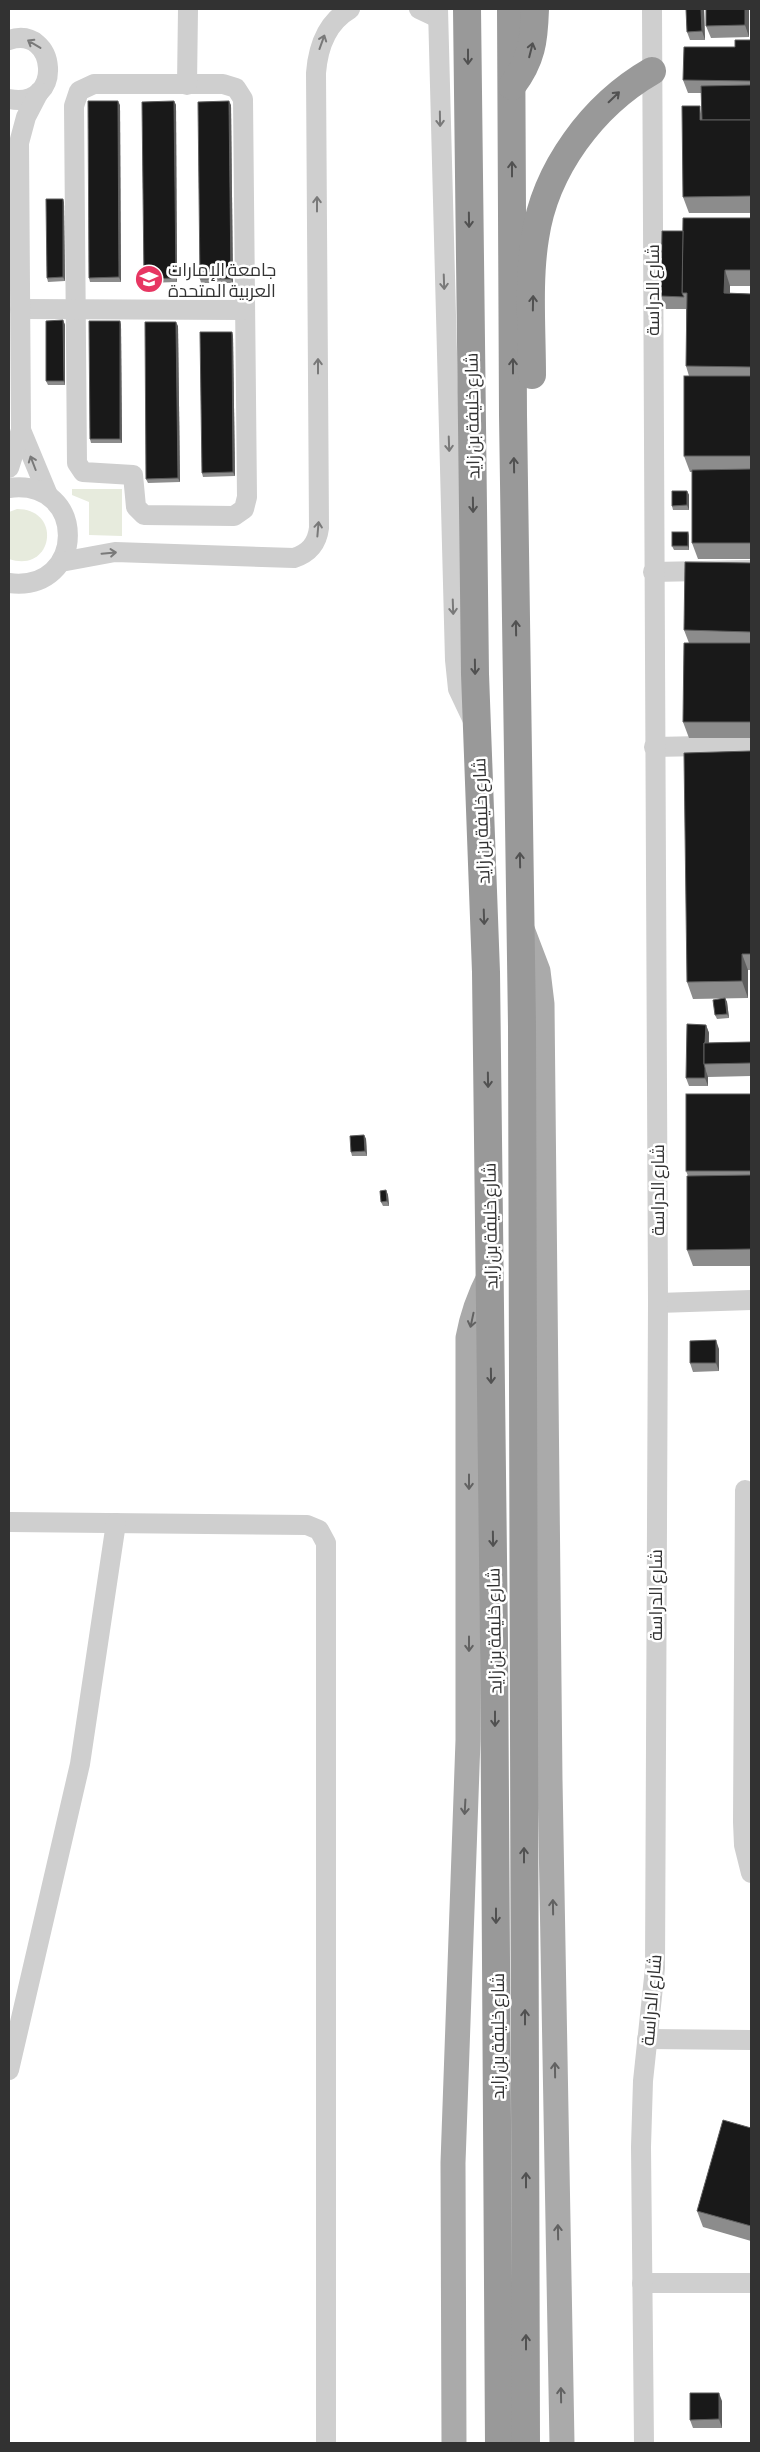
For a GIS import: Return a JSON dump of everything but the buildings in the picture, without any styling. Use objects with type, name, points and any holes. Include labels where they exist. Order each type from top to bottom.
[{"type":"highway","name":"شارع خليفة بن زايد","points":[[467,9],[477,728],[486,972],[490,1275],[499,2443]]},
{"type":"highway","name":"شارع خليفة بن زايد","points":[[511,9],[513,415],[521,926],[526,2443]]},
{"type":"highway","points":[[512,87],[527,66],[531,53],[535,9]]},
{"type":"highway","points":[[513,415],[522,408],[531,389],[534,257],[541,209],[561,166],[583,130],[628,85],[652,70]]},
{"type":"main road","points":[[521,926],[538,971],[542,1004],[550,1780],[562,2443]]},
{"type":"main road","points":[[454,2443],[452,2163],[468,1740],[468,1338],[472,1316],[480,1294],[490,1275]]},
{"type":"street","points":[[187,85],[188,9]]},
{"type":"street","points":[[61,562],[115,552],[294,558],[308,551],[314,544],[319,528],[316,73],[321,45],[328,28],[350,9]]},
{"type":"street","points":[[419,9],[438,13],[456,675],[463,703],[477,728]]},
{"type":"street","name":"شارع الدراسة","points":[[644,2443],[642,2099],[647,2040],[653,2006],[655,1968],[658,1303],[653,572],[652,9]]},
{"type":"street","points":[[9,40],[23,39],[33,42],[41,48],[46,56],[48,76],[26,117],[19,143],[14,230],[20,309],[15,402],[21,430],[48,495],[64,514],[68,526],[66,550],[61,562],[43,578],[32,583],[9,583]]},
{"type":"street","points":[[94,84],[230,85],[240,93],[243,99],[247,497],[244,509],[234,516],[228,517],[144,515],[136,507],[133,475],[90,474],[79,468],[77,457],[76,310],[74,106],[76,96],[84,87],[94,84]]},
{"type":"street","points":[[9,99],[25,99],[39,92]]},
{"type":"street","points":[[9,112],[19,143]]},
{"type":"street","points":[[20,309],[244,310]]},
{"type":"street","points":[[9,468],[21,430]]},
{"type":"street","points":[[9,488],[22,486],[48,495]]},
{"type":"street","points":[[653,572],[751,570]]},
{"type":"street","points":[[654,747],[751,745]]},
{"type":"street","points":[[658,1303],[751,1300]]},
{"type":"street","points":[[745,1490],[744,1845],[751,1873]]},
{"type":"street","points":[[9,1522],[307,1525],[319,1530],[326,1543],[326,2443]]},
{"type":"street","points":[[9,2070],[80,1764],[116,1523]]},
{"type":"street","points":[[647,2040],[751,2040]]},
{"type":"street","points":[[642,2283],[751,2283]]},
{"type":"shaded area","points":[[72,489],[122,489],[122,536],[89,535],[89,502],[72,495]]},
{"type":"shaded area","points":[[17,509],[32,512],[41,519],[46,529],[47,540],[43,550],[35,558],[24,561],[9,559],[9,512]]},
{"type":"place","name":"جامعة الإمارات العربية المتحدة","points":[[149,279]]}]
